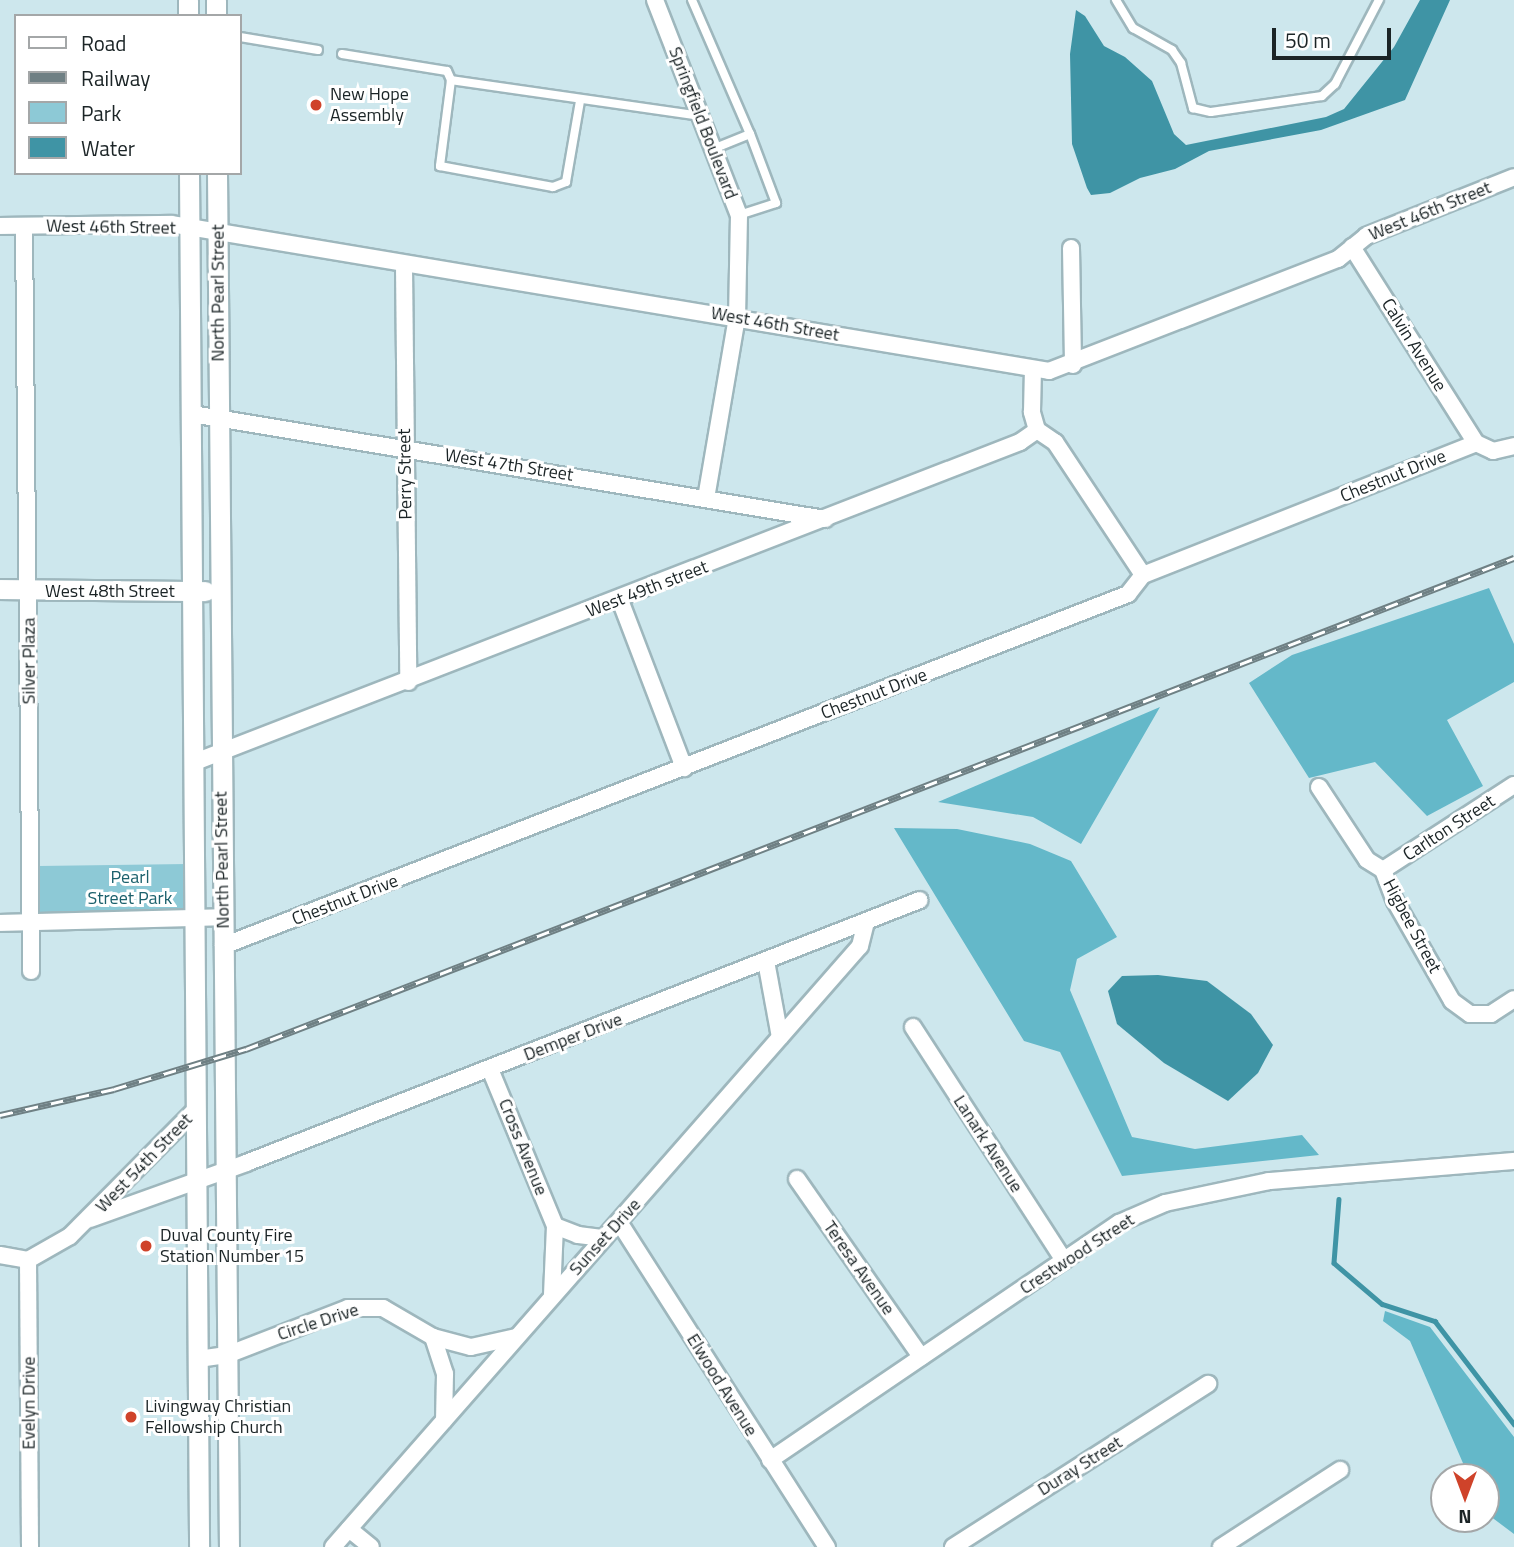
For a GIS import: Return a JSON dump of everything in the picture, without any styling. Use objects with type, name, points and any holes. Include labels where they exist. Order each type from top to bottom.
[{"type":"street","name":"Springfield Boulevard","points":[[655,0],[739,215],[737,317],[706,498]]},
{"type":"street","name":"North Pearl Street","points":[[189,175],[200,1547]]},
{"type":"street","name":"North Pearl Street","points":[[217,175],[229,1547]]},
{"type":"street","name":"West 46th Street","points":[[0,226],[171,224],[404,266],[737,317],[1049,371],[1073,365],[1338,260],[1367,236],[1514,177]]},
{"type":"street","name":"Silver Plaza","points":[[24,226],[31,971]]},
{"type":"street","name":"Calvin Avenue","points":[[1352,247],[1476,443]]},
{"type":"street","points":[[1071,248],[1073,365]]},
{"type":"street","name":"Perry Street","points":[[404,266],[408,681]]},
{"type":"street","points":[[1033,369],[1032,412],[1037,430],[1055,442],[1143,575]]},
{"type":"street","name":"West 47th Street","points":[[192,414],[826,519]]},
{"type":"street","name":"West 49th street","points":[[195,762],[826,519],[1020,442],[1037,430]]},
{"type":"street","name":"Chestnut Drive","points":[[223,946],[1128,594],[1143,575],[1476,443],[1493,451],[1514,446]]},
{"type":"street","name":"West 48th Street","points":[[0,589],[220,591]]},
{"type":"street","points":[[620,600],[684,768]]},
{"type":"street","name":"Carlton Street","points":[[1383,870],[1514,785]]},
{"type":"street","name":"Higbee Street","points":[[1319,787],[1367,860],[1383,870],[1395,901],[1452,1001],[1470,1014],[1490,1014],[1514,999]]},
{"type":"street","name":"Demper Drive","points":[[225,1170],[920,900]]},
{"type":"street","points":[[0,923],[223,917]]},
{"type":"street","name":"Sunset Drive","points":[[333,1547],[860,946],[866,922]]},
{"type":"street","points":[[766,961],[780,1037]]},
{"type":"street","name":"Lanark Avenue","points":[[912,1027],[1064,1260]]},
{"type":"street","name":"Cross Avenue","points":[[490,1069],[555,1226],[552,1296]]},
{"type":"street","name":"West 54th Street","points":[[28,1260],[70,1236],[90,1219],[197,1108]]},
{"type":"street","name":"Crestwood Street","points":[[770,1460],[1119,1223],[1205,1192],[1269,1181],[1514,1161]]},
{"type":"street","name":"West 54th Street","points":[[90,1219],[225,1170]]},
{"type":"street","name":"Teresa Avenue","points":[[797,1179],[920,1357]]},
{"type":"street","name":"Elwood Avenue","points":[[619,1222],[827,1547]]},
{"type":"street","points":[[555,1226],[604,1238]]},
{"type":"street","points":[[0,1255],[28,1260]]},
{"type":"street","name":"Evelyn Drive","points":[[28,1260],[30,1547]]},
{"type":"street","name":"Circle Drive","points":[[198,1359],[227,1355],[348,1308],[366,1306],[397,1313],[433,1337],[471,1347],[516,1337]]},
{"type":"street","points":[[433,1337],[445,1374],[443,1420]]},
{"type":"street","name":"Duray Street","points":[[953,1547],[1208,1384]]},
{"type":"street","points":[[1221,1547],[1340,1470]]},
{"type":"street","points":[[349,1529],[371,1547]]},
{"type":"lane","points":[[692,0],[750,134],[776,203],[739,215]]},
{"type":"lane","points":[[1116,0],[1133,28],[1172,50],[1181,63],[1192,108],[1211,112],[1322,96],[1335,84],[1379,0]]},
{"type":"lane","points":[[242,37],[318,50]]},
{"type":"lane","points":[[342,54],[447,71],[451,80],[440,166],[553,187],[566,182],[580,101]]},
{"type":"lane","points":[[451,80],[580,101],[701,116]]},
{"type":"lane","points":[[713,149],[750,134]]},
{"type":"green space","name":"Pearl Street Park","points":[[187,864],[187,910],[39,915],[39,866]]},
{"type":"shaded area","points":[[1489,588],[1514,644],[1514,682],[1447,720],[1483,786],[1427,816],[1375,762],[1309,778],[1249,683],[1292,655]]},
{"type":"shaded area","points":[[1160,707],[1081,844],[1033,817],[938,802]]},
{"type":"shaded area","points":[[894,828],[957,829],[1030,844],[1071,861],[1117,937],[1077,959],[1070,990],[1132,1137],[1195,1149],[1302,1135],[1319,1155],[1122,1176],[1060,1052],[1024,1041]]},
{"type":"shaded area","points":[[1385,1311],[1430,1327],[1514,1437],[1514,1534],[1500,1524],[1500,1463],[1463,1463],[1410,1341],[1383,1321]]},
{"type":"water","points":[[1420,0],[1450,0],[1405,100],[1321,130],[1209,151],[1175,169],[1140,178],[1110,193],[1091,195],[1072,144],[1070,54],[1076,10],[1085,16],[1104,46],[1125,57],[1152,81],[1174,134],[1186,145],[1326,117],[1344,109],[1394,47]]},
{"type":"water","points":[[1158,975],[1207,981],[1251,1014],[1273,1045],[1258,1073],[1228,1101],[1164,1063],[1117,1024],[1108,991],[1122,976]]},
{"type":"waterway","points":[[1339,1199],[1334,1263],[1382,1304],[1435,1321],[1514,1424]]},
{"type":"railway","points":[[0,1115],[114,1089],[246,1049],[1514,558]]},
{"type":"place","name":"New Hope Assembly","points":[[316,105]]},
{"type":"place","name":"Duval County Fire Station Number 15","points":[[146,1246]]},
{"type":"place","name":"Livingway Christian Fellowship Church","points":[[131,1417]]}]
